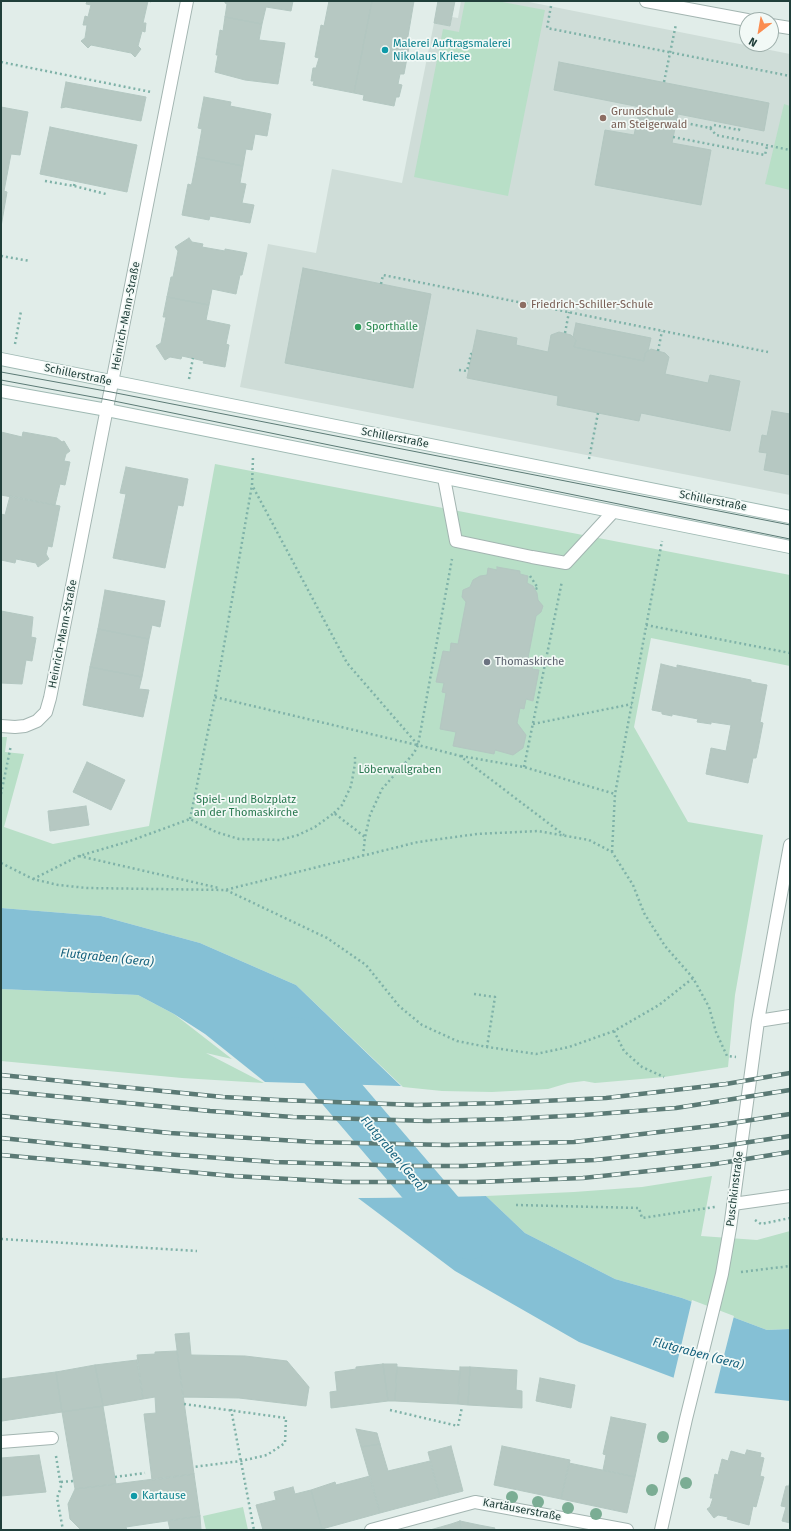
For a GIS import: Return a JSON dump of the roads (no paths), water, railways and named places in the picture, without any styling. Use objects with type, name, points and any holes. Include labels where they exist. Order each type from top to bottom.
[{"type":"street","name":"Heinrich-Mann-Straße","points":[[1,726],[25,726],[37,721],[46,712],[50,698],[187,1]]},
{"type":"street","points":[[646,1],[739,19]]},
{"type":"street","points":[[779,26],[790,28]]},
{"type":"street","name":"Schillerstraße","points":[[1,359],[114,377],[790,517]]},
{"type":"street","points":[[1,391],[107,410],[790,547]]},
{"type":"street","points":[[444,478],[456,541],[566,563],[613,512]]},
{"type":"street","name":"Puschkinstraße","points":[[661,1530],[722,1274],[730,1228],[758,1021],[790,845]]},
{"type":"street","points":[[758,1021],[790,1016]]},
{"type":"street","points":[[733,1204],[790,1196]]},
{"type":"street","points":[[1,1442],[52,1438]]},
{"type":"street","name":"Kartäuserstraße","points":[[371,1530],[475,1502],[627,1530]]},
{"type":"water","points":[[1,908],[101,916],[200,943],[296,985],[401,1086],[265,1082],[205,1034],[174,1014],[138,995],[1,989]]},
{"type":"water","points":[[486,1196],[525,1233],[615,1279],[682,1298],[767,1330],[790,1329],[790,1401],[714,1393],[579,1342],[455,1271],[358,1198]]},
{"type":"waterway","name":"Flutgraben (Gera)","points":[[295,1039],[460,1232],[470,1238]]},
{"type":"tram line","points":[[1,372],[111,392],[790,525]]},
{"type":"tram line","points":[[1,380],[109,400],[790,539]]},
{"type":"railway","points":[[1,1075],[223,1097],[417,1105],[606,1098],[726,1084],[790,1073]]},
{"type":"railway","points":[[1,1091],[210,1111],[293,1117],[428,1121],[584,1115],[676,1108],[790,1090]]},
{"type":"railway","points":[[1,1116],[170,1133],[313,1142],[447,1145],[574,1142],[719,1125],[790,1114]]},
{"type":"railway","points":[[1,1138],[151,1153],[274,1162],[463,1166],[595,1160],[716,1147],[790,1136]]},
{"type":"railway","points":[[1,1155],[233,1176],[345,1182],[476,1182],[583,1178],[715,1164],[790,1152]]},
{"type":"place","name":"Malerei Auftragsmalerei Nikolaus Kriese","points":[[385,50]]},
{"type":"place","name":"Grundschule am Steigerwald","points":[[603,118]]},
{"type":"place","name":"Friedrich-Schiller-Schule","points":[[523,305]]},
{"type":"place","name":"Sporthalle","points":[[358,327]]},
{"type":"place","name":"Thomaskirche","points":[[487,662]]},
{"type":"place","name":"Kartause","points":[[134,1496]]},
{"type":"park label","name":"Löberwallgraben","points":[[400,770]]},
{"type":"park label","name":"Spiel- und Bolzplatz an der Thomaskirche","points":[[246,806]]}]
